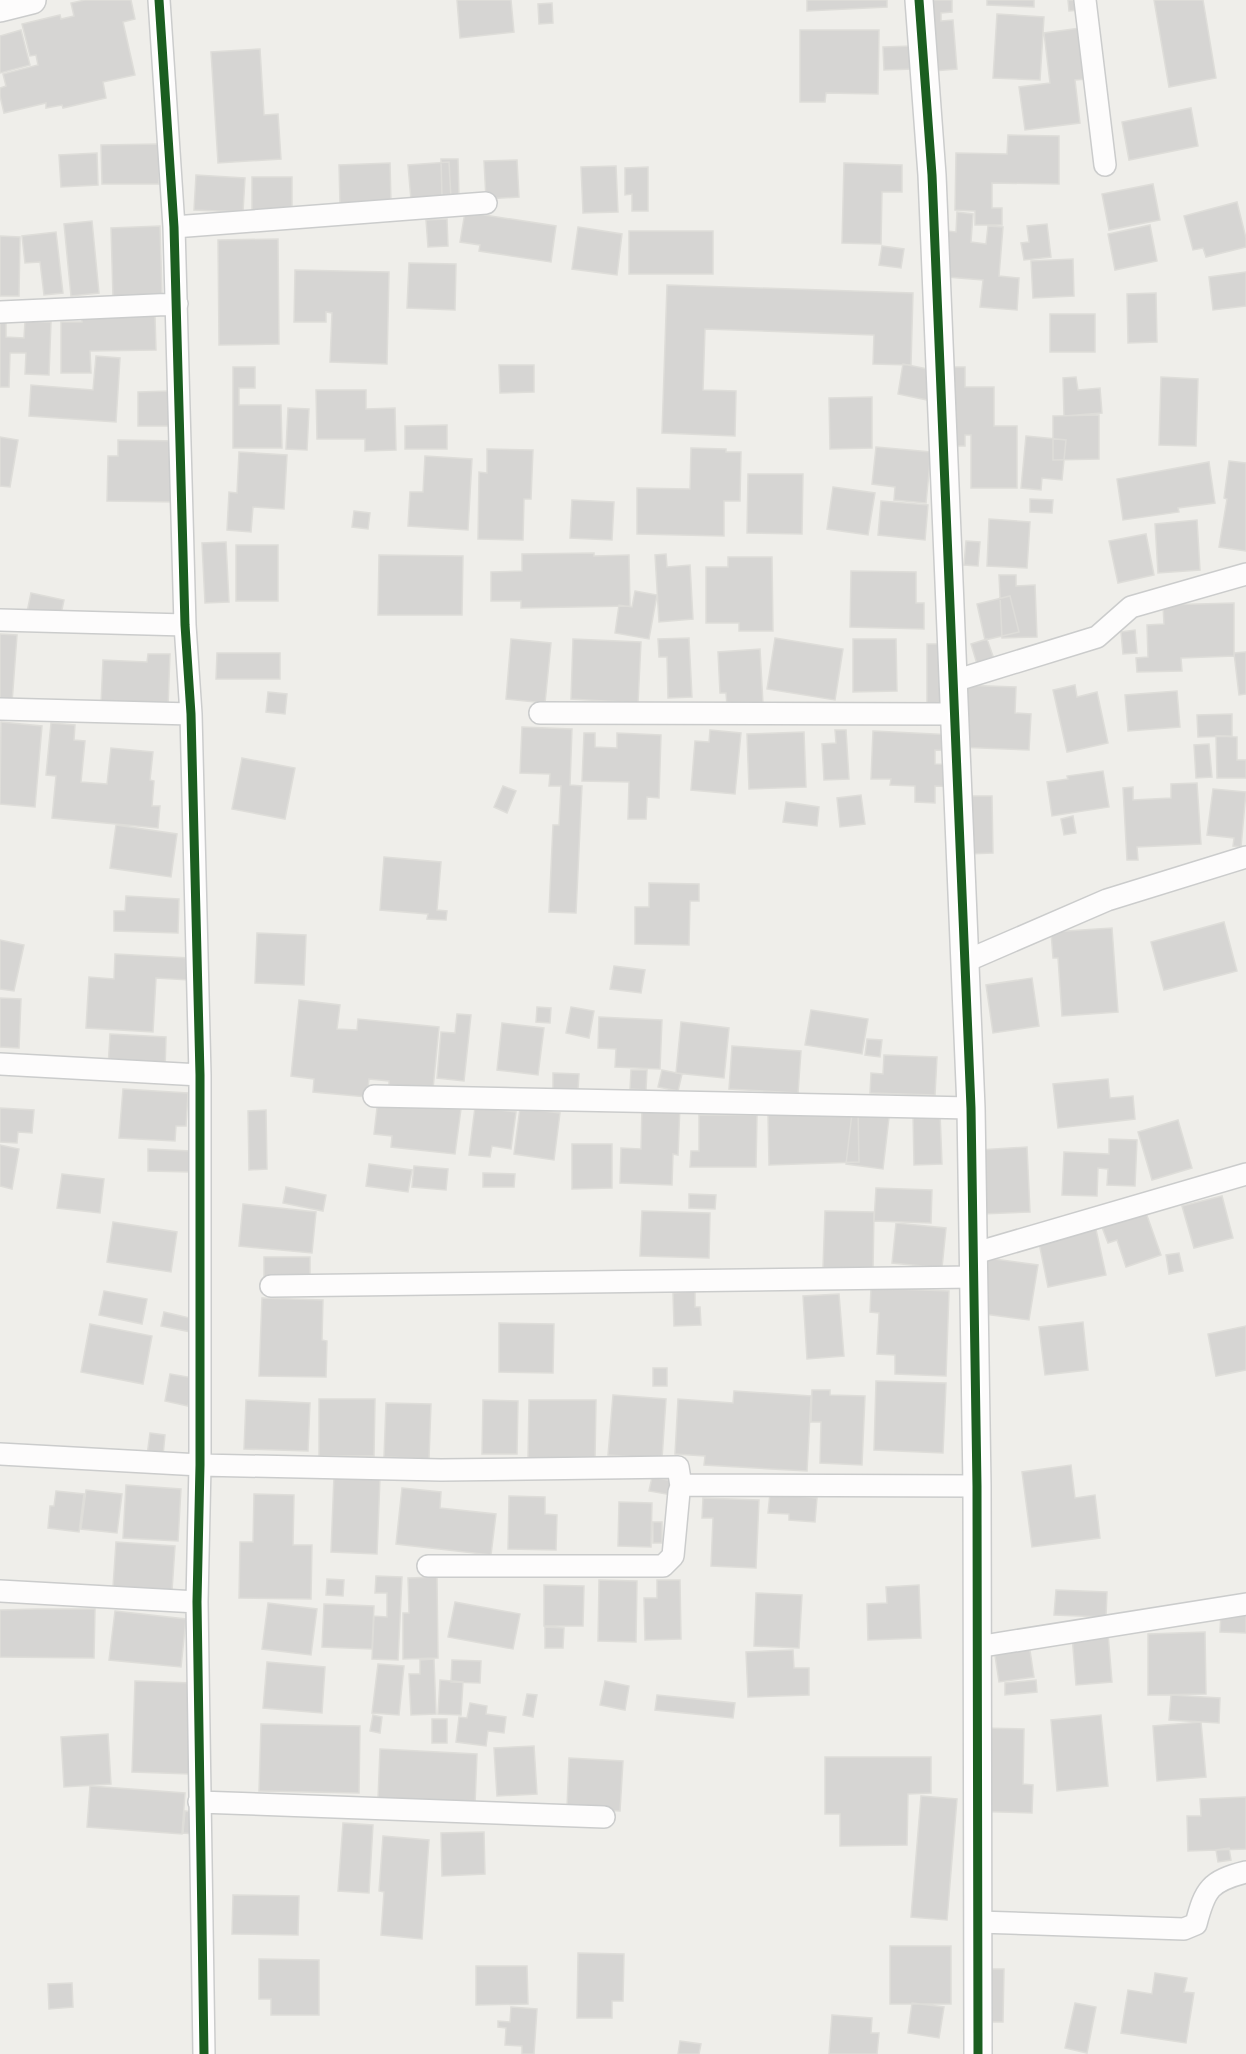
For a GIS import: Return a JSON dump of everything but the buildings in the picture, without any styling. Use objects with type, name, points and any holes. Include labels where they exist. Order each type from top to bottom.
[{"type":"street","points":[[0,8],[33,0]]},
{"type":"street","points":[[159,0],[177,304],[200,1075],[200,1465],[196,1602],[204,2054]]},
{"type":"street","points":[[919,0],[932,175],[971,1108],[977,1486],[978,2054]]},
{"type":"street","points":[[1085,0],[1105,165]]},
{"type":"street","points":[[174,227],[486,203]]},
{"type":"street","points":[[0,312],[177,304]]},
{"type":"street","points":[[954,681],[1097,637],[1131,607],[1246,574]]},
{"type":"street","points":[[0,620],[185,625]]},
{"type":"street","points":[[0,709],[191,714]]},
{"type":"street","points":[[540,713],[956,714]]},
{"type":"street","points":[[966,961],[1107,900],[1246,857]]},
{"type":"street","points":[[0,1064],[200,1075]]},
{"type":"street","points":[[374,1096],[971,1108]]},
{"type":"street","points":[[271,1286],[973,1266],[1246,1174]]},
{"type":"street","points":[[0,1454],[200,1465],[441,1470],[678,1467],[681,1486],[673,1556],[663,1566],[428,1566]]},
{"type":"street","points":[[681,1486],[977,1486]]},
{"type":"street","points":[[0,1591],[196,1602]]},
{"type":"street","points":[[977,1647],[1246,1604]]},
{"type":"street","points":[[199,1802],[604,1817]]},
{"type":"street","points":[[978,1922],[1184,1929],[1196,1924],[1202,1900],[1214,1883],[1246,1872]]},
{"type":"cycle path","points":[[159,0],[174,227],[185,625],[191,714],[200,1075],[200,1465],[197,1602],[204,2054]]},
{"type":"cycle path","points":[[919,0],[932,175],[971,1108],[977,1486],[978,2054]]}]
